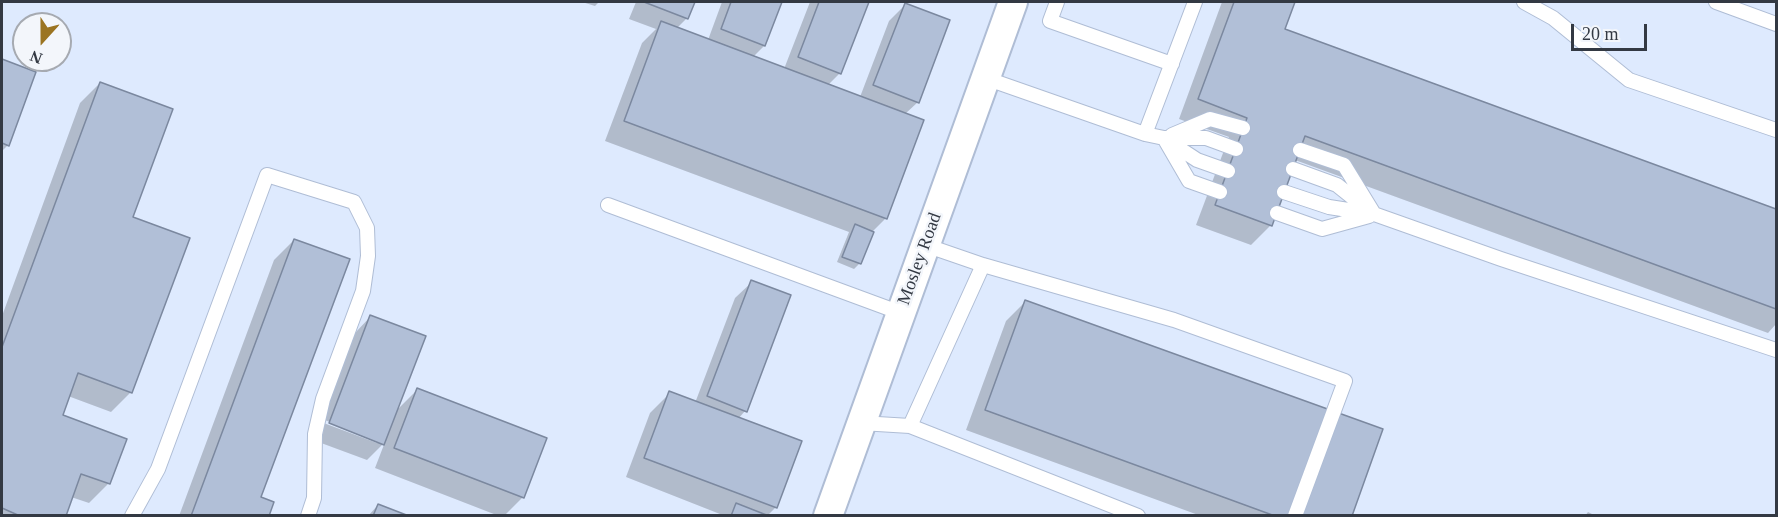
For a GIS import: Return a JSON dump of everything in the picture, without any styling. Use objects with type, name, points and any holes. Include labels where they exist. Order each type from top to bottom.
[{"type":"street","name":"Mosley Road","points":[[828,516],[1013,2]]},
{"type":"lane","points":[[1057,2],[1050,21],[1172,64]]},
{"type":"lane","points":[[1145,134],[1193,2]]},
{"type":"lane","points":[[1524,2],[1553,18],[1629,80],[1776,130]]},
{"type":"lane","points":[[1716,2],[1776,24]]},
{"type":"lane","points":[[985,78],[1145,134],[1164,138],[1206,138],[1236,149]]},
{"type":"lane","points":[[1164,138],[1210,119],[1243,128]]},
{"type":"lane","points":[[1164,138],[1197,160],[1228,171]]},
{"type":"lane","points":[[1164,138],[1189,181],[1220,192]]},
{"type":"lane","points":[[1300,150],[1344,165],[1374,214]]},
{"type":"lane","points":[[1293,169],[1337,185],[1374,214]]},
{"type":"lane","points":[[132,516],[158,469],[267,175],[354,202],[367,228],[368,256],[363,291],[322,399],[315,434],[314,498],[308,516]]},
{"type":"lane","points":[[1284,192],[1329,207],[1374,214],[1501,259],[1776,350]]},
{"type":"lane","points":[[608,205],[901,313]]},
{"type":"lane","points":[[1277,213],[1322,229],[1374,214]]},
{"type":"lane","points":[[925,245],[983,265],[1174,320],[1345,381],[1295,516]]},
{"type":"lane","points":[[910,426],[983,265]]},
{"type":"lane","points":[[861,423],[910,426],[1138,516]]},
{"type":"building","points":[[644,2],[695,2],[688,19]]},
{"type":"building","points":[[731,2],[782,2],[765,46],[721,29]]},
{"type":"building","points":[[819,2],[869,2],[841,74],[798,57]]},
{"type":"building","points":[[1234,2],[1295,2],[1285,29],[1776,209],[1776,309],[1305,136],[1272,226],[1215,205],[1247,118],[1198,99]]},
{"type":"building","points":[[905,3],[950,20],[919,103],[873,85]]},
{"type":"building","points":[[661,21],[924,120],[887,219],[624,121]]},
{"type":"building","points":[[2,59],[12,63],[12,72],[36,72],[9,146],[2,143]]},
{"type":"building","points":[[100,82],[173,109],[133,217],[190,238],[132,393],[78,373],[63,415],[127,439],[110,484],[81,474],[66,516],[20,516],[2,508],[2,347]]},
{"type":"building","points":[[855,224],[874,232],[861,264],[842,257]]},
{"type":"building","points":[[294,239],[350,259],[261,497],[274,502],[269,516],[191,516]]},
{"type":"building","points":[[751,280],[791,295],[747,412],[707,396]]},
{"type":"building","points":[[1025,300],[1383,429],[1352,516],[1275,516],[985,410]]},
{"type":"building","points":[[370,315],[426,336],[384,445],[329,423]]},
{"type":"building","points":[[417,388],[547,438],[524,498],[394,448]]},
{"type":"building","points":[[669,391],[802,441],[777,508],[644,458]]},
{"type":"building","points":[[736,503],[769,516],[731,516]]},
{"type":"building","points":[[378,504],[409,516],[373,516]]}]
